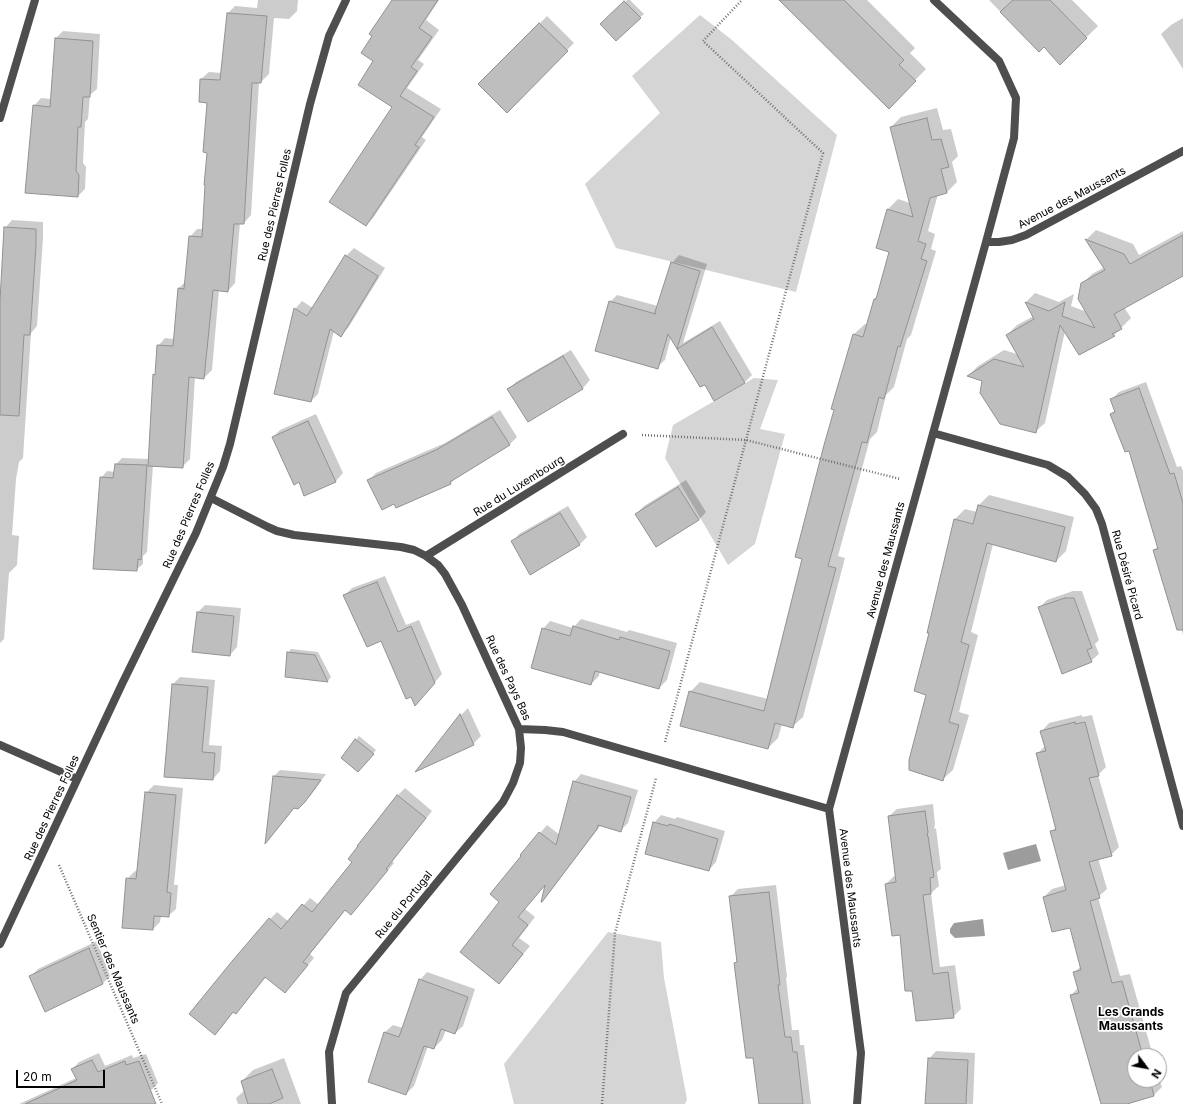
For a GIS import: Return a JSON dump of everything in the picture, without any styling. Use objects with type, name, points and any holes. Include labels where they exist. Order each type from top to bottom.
[{"type":"street","points":[[0,118],[35,0]]},
{"type":"street","name":"Rue des Pierres Folles","points":[[0,944],[122,684],[196,534],[211,498],[230,444],[310,104],[329,36],[346,0]]},
{"type":"street","points":[[934,0],[999,61],[1016,98],[1014,138],[986,242]]},
{"type":"street","name":"Avenue des Maussants","points":[[857,1104],[861,1053],[829,809],[986,242],[1012,240],[1026,235],[1183,151]]},
{"type":"street","name":"Rue Désiré Picard","points":[[933,433],[1048,465],[1068,477],[1085,494],[1096,509],[1104,530],[1183,826]]},
{"type":"street","name":"Rue du Luxembourg","points":[[426,556],[623,434]]},
{"type":"street","name":"Rue des Pays Bas","points":[[211,498],[277,531],[294,535],[402,547],[414,550],[426,556],[438,565],[445,574],[462,605],[519,729],[563,732],[829,809]]},
{"type":"street","name":"Rue du Portugal","points":[[332,1104],[328,1052],[346,993],[503,802],[513,783],[520,763],[521,748],[519,729]]},
{"type":"street","points":[[0,745],[77,779]]},
{"type":"path","points":[[602,1104],[615,934],[660,760],[823,153],[703,40],[742,0]]},
{"type":"path","points":[[623,434],[746,440],[919,484]]},
{"type":"path","name":"Sentier des Maussants","points":[[49,840],[162,1104]]},
{"type":"shaded area","points":[[700,15],[732,40],[837,135],[796,292],[616,248],[585,184],[660,113],[632,76]]},
{"type":"shaded area","points":[[754,378],[778,380],[760,429],[785,434],[755,544],[728,565],[665,458],[673,425]]},
{"type":"shaded area","points":[[1036,844],[1041,861],[1008,870],[1003,853]]},
{"type":"shaded area","points":[[983,919],[985,936],[955,938],[950,933],[950,929],[954,923]]},
{"type":"shaded area","points":[[608,932],[661,942],[664,978],[687,1099],[685,1104],[514,1104],[504,1064]]},
{"type":"building","points":[[392,0],[438,0],[419,28],[432,37],[411,67],[417,71],[400,96],[434,117],[415,145],[419,147],[366,226],[329,202],[392,107],[358,85],[373,61],[361,53],[372,36],[369,34]]},
{"type":"building","points":[[779,0],[844,0],[904,60],[899,65],[916,81],[889,109]]},
{"type":"building","points":[[1013,0],[1050,0],[1087,38],[1060,65],[1044,47],[1039,52],[1000,12]]},
{"type":"building","points":[[624,1],[641,18],[616,41],[600,24]]},
{"type":"building","points":[[227,13],[267,16],[261,83],[252,83],[244,224],[234,224],[228,292],[213,290],[204,379],[189,377],[183,468],[148,466],[153,374],[155,375],[157,345],[173,346],[178,288],[184,289],[189,236],[202,237],[207,153],[203,152],[207,103],[199,102],[200,79],[220,80]]},
{"type":"building","points":[[539,23],[568,51],[507,113],[478,84]]},
{"type":"building","points":[[55,38],[93,41],[90,97],[83,97],[81,127],[78,127],[76,171],[79,175],[78,197],[25,193],[33,105],[50,107]]},
{"type":"building","points":[[927,118],[932,140],[941,139],[949,167],[941,169],[947,193],[930,198],[918,241],[926,244],[921,259],[927,261],[900,347],[898,346],[884,399],[879,397],[867,443],[862,442],[828,566],[836,568],[793,728],[775,723],[768,749],[680,726],[689,691],[764,711],[802,559],[795,557],[834,410],[831,409],[853,334],[863,337],[874,299],[876,299],[889,252],[876,248],[887,209],[913,217],[890,127]]},
{"type":"building","points":[[4,227],[36,229],[30,335],[24,335],[19,416],[0,415],[0,301]]},
{"type":"building","points":[[1183,235],[1183,276],[1114,314],[1122,329],[1112,334],[1115,336],[1079,355],[1060,325],[1036,433],[1000,424],[980,393],[982,381],[967,376],[994,359],[1024,367],[1006,335],[1034,319],[1025,302],[1049,311],[1065,302],[1062,316],[1095,328],[1078,299],[1081,283],[1105,270],[1085,239],[1124,254],[1130,264]]},
{"type":"building","points":[[345,255],[378,276],[341,337],[330,329],[311,402],[274,394],[294,308],[307,316]]},
{"type":"building","points":[[671,262],[700,271],[677,349],[668,334],[658,369],[595,351],[609,301],[656,314],[655,312]]},
{"type":"building","points":[[712,327],[745,383],[714,401],[705,385],[700,387],[677,349]]},
{"type":"building","points":[[563,356],[583,389],[528,422],[507,389]]},
{"type":"building","points":[[1139,388],[1170,474],[1174,473],[1183,503],[1183,630],[1177,630],[1153,550],[1158,549],[1129,451],[1125,452],[1110,414],[1115,412],[1110,399]]},
{"type":"building","points":[[492,417],[510,445],[450,482],[451,484],[396,508],[394,504],[382,510],[367,480],[436,450]]},
{"type":"building","points":[[308,421],[336,482],[304,496],[299,482],[294,485],[272,437]]},
{"type":"building","points":[[115,464],[147,465],[141,560],[138,559],[137,571],[93,569],[100,477],[113,478]]},
{"type":"building","points":[[678,487],[699,520],[656,547],[635,514]]},
{"type":"building","points":[[978,505],[1065,527],[1056,562],[987,543],[961,642],[969,645],[949,722],[959,725],[943,781],[909,770],[909,760],[926,695],[914,691],[929,633],[927,633],[954,519],[973,524]]},
{"type":"building","points":[[560,513],[580,545],[530,575],[511,541]]},
{"type":"building","points":[[377,582],[398,632],[411,626],[435,683],[415,706],[411,697],[406,699],[381,641],[367,647],[343,595]]},
{"type":"building","points":[[1065,598],[1074,598],[1092,648],[1087,650],[1092,662],[1062,674],[1038,607]]},
{"type":"building","points":[[197,612],[234,616],[230,656],[192,652]]},
{"type":"building","points":[[573,626],[619,640],[620,637],[670,651],[659,689],[595,671],[591,685],[531,668],[542,628],[570,636]]},
{"type":"building","points":[[287,652],[315,655],[328,682],[285,677]]},
{"type":"building","points":[[172,684],[208,687],[202,752],[215,753],[213,780],[164,777]]},
{"type":"building","points":[[460,714],[474,745],[415,772]]},
{"type":"building","points":[[1075,722],[1075,724],[1085,722],[1099,776],[1089,778],[1112,856],[1089,862],[1100,898],[1090,901],[1112,983],[1122,981],[1141,1048],[1127,1048],[1127,1088],[1152,1088],[1154,1096],[1127,1104],[1101,1104],[1070,995],[1079,993],[1073,972],[1081,970],[1070,928],[1052,932],[1043,897],[1066,890],[1050,831],[1056,830],[1036,753],[1046,751],[1040,731]]},
{"type":"building","points":[[355,739],[374,754],[358,772],[341,758]]},
{"type":"building","points":[[273,776],[321,780],[305,802],[298,809],[294,808],[265,844]]},
{"type":"building","points":[[573,781],[631,797],[621,832],[598,825],[597,829],[542,902],[545,885],[518,917],[528,925],[512,945],[523,954],[499,984],[460,952],[499,902],[490,894],[539,832],[556,845]]},
{"type":"building","points":[[145,792],[176,795],[167,892],[171,893],[169,917],[154,916],[153,930],[122,928],[126,878],[136,879]]},
{"type":"building","points":[[397,795],[426,818],[386,869],[388,870],[351,915],[345,910],[303,962],[308,965],[285,993],[265,977],[236,1014],[233,1012],[215,1035],[189,1014],[269,918],[281,929],[302,904],[312,912],[352,862],[348,859]]},
{"type":"building","points":[[925,811],[928,832],[927,836],[934,877],[930,878],[931,894],[923,895],[933,974],[948,972],[954,1018],[916,1021],[912,991],[905,991],[900,935],[892,936],[885,884],[896,882],[888,816]]},
{"type":"building","points":[[653,822],[668,826],[669,824],[718,839],[709,871],[645,854]]},
{"type":"building","points":[[769,892],[780,985],[778,985],[785,1037],[791,1037],[793,1052],[797,1052],[803,1104],[759,1104],[753,1058],[746,1058],[734,963],[737,962],[729,896]]},
{"type":"building","points":[[89,948],[103,984],[45,1012],[29,976]]},
{"type":"building","points":[[419,979],[468,997],[455,1034],[441,1029],[434,1049],[424,1046],[406,1095],[368,1082],[384,1032],[399,1037]]},
{"type":"building","points":[[928,1058],[968,1060],[966,1104],[925,1104]]},
{"type":"building","points":[[92,1060],[98,1072],[125,1061],[126,1065],[139,1061],[156,1104],[25,1104],[77,1080],[71,1069]]},
{"type":"building","points":[[272,1069],[283,1098],[269,1104],[248,1104],[241,1081]]},
{"type":"district","name":"Les Grands Maussants","points":[[1131,1019]]}]
